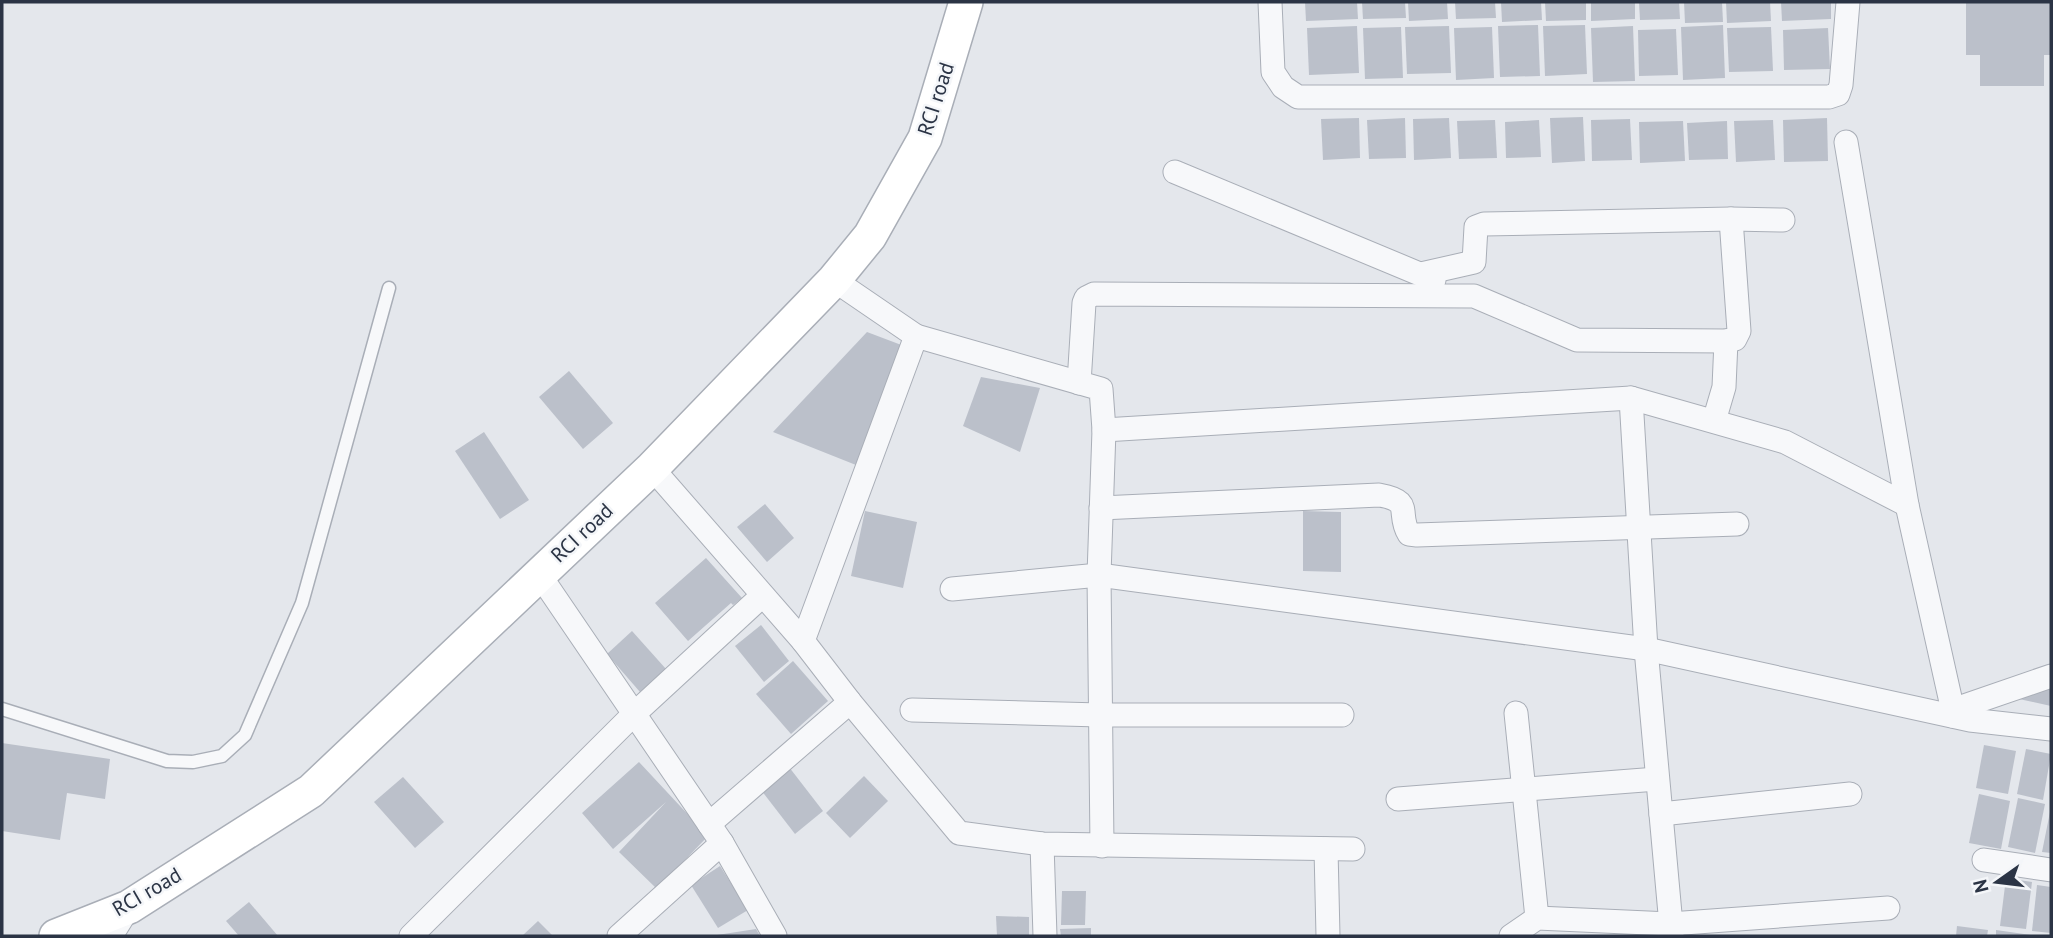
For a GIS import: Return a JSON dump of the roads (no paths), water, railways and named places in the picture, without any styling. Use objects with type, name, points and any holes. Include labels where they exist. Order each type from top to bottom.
[{"type":"street","name":"RCI road","points":[[56,936],[129,907],[311,791],[652,468],[834,280],[870,236],[925,138],[966,2]]},
{"type":"street","points":[[1270,2],[1273,72],[1283,87],[1298,97],[1829,97],[1838,94],[1841,85],[1847,2]]},
{"type":"street","points":[[1846,142],[1908,505],[1953,713]]},
{"type":"street","points":[[1175,172],[1577,340],[1735,339],[1739,331],[1731,219]]},
{"type":"street","points":[[1421,274],[1474,262],[1476,228],[1484,223],[1783,220]]},
{"type":"street","points":[[834,280],[916,336],[1101,389],[1104,430],[1099,575],[1102,846]]},
{"type":"street","points":[[1079,383],[1084,303],[1086,298],[1094,294],[1474,296]]},
{"type":"street","points":[[803,641],[916,336]]},
{"type":"street","points":[[1714,421],[1724,387],[1726,341]]},
{"type":"street","points":[[1104,430],[1631,398],[1785,442],[1908,505]]},
{"type":"street","points":[[1631,398],[1646,649],[1671,930]]},
{"type":"street","points":[[652,468],[803,641],[959,833],[1042,844],[1353,849]]},
{"type":"street","points":[[1101,508],[1379,495],[1401,503],[1405,511],[1405,527],[1409,534],[1417,535],[1737,524]]},
{"type":"street","points":[[539,573],[715,833],[775,936]]},
{"type":"street","points":[[952,589],[1099,575],[1646,649],[1953,713],[2051,729]]},
{"type":"street","points":[[411,936],[634,714],[762,596]]},
{"type":"street","points":[[1953,713],[2051,676]]},
{"type":"street","points":[[619,936],[715,833],[850,702]]},
{"type":"street","points":[[912,710],[1100,715],[1342,715]]},
{"type":"street","points":[[1516,713],[1537,918]]},
{"type":"street","points":[[1398,799],[1657,779]]},
{"type":"street","points":[[1661,814],[1850,794]]},
{"type":"street","points":[[1042,844],[1045,936]]},
{"type":"street","points":[[1326,849],[1328,936]]},
{"type":"street","points":[[1984,860],[2051,870]]},
{"type":"street","points":[[111,936],[129,907]]},
{"type":"street","points":[[1511,936],[1537,918],[1671,930],[1888,908]]},
{"type":"lane","points":[[2,709],[167,761],[193,762],[222,756],[245,735],[302,603],[390,288]]}]
